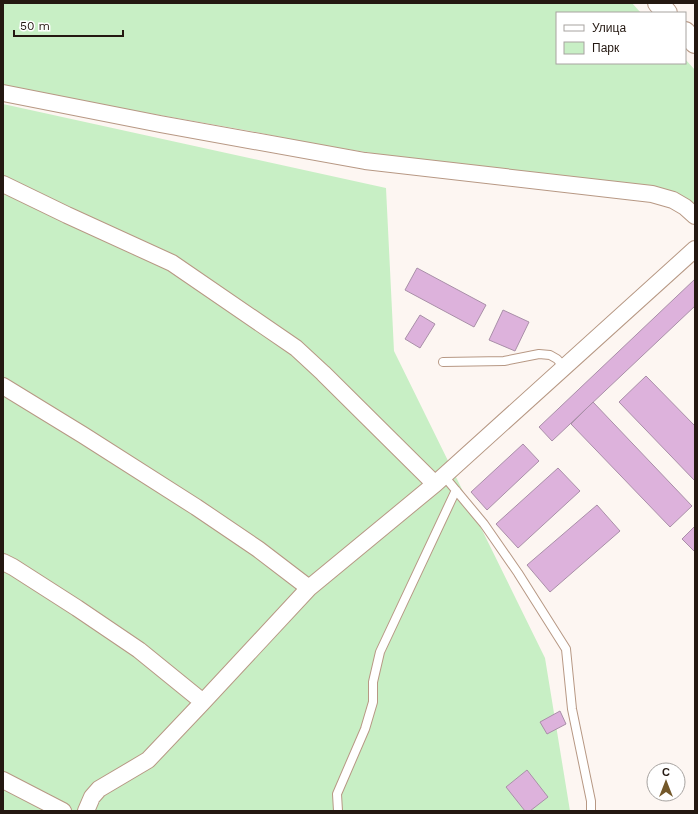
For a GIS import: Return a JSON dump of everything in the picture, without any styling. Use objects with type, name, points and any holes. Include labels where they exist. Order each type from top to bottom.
[{"type":"street","points":[[658,3],[666,12]]},
{"type":"street","points":[[686,33],[695,43]]},
{"type":"street","points":[[3,93],[160,124],[365,161],[652,194],[673,200],[685,207],[695,216]]},
{"type":"street","points":[[3,184],[172,263],[296,348],[440,480]]},
{"type":"street","points":[[86,811],[92,797],[99,788],[148,760],[310,588],[440,480],[695,249]]},
{"type":"street","points":[[3,386],[196,507],[258,549],[310,588]]},
{"type":"street","points":[[3,562],[14,567],[139,650],[203,702]]},
{"type":"street","points":[[3,780],[63,811]]},
{"type":"lane","points":[[443,362],[504,361],[539,354],[550,355],[557,359],[564,367]]},
{"type":"lane","points":[[440,480],[456,490],[484,524],[518,573],[566,648],[572,709],[591,801],[591,811]]},
{"type":"lane","points":[[338,811],[337,794],[365,729],[373,702],[373,682],[380,652],[456,490]]},
{"type":"green space","points":[[3,3],[632,3],[640,12],[556,12],[556,64],[686,64],[686,60],[695,70],[695,204],[664,189],[390,156],[321,145],[3,86]]},
{"type":"green space","points":[[3,104],[386,188],[394,351],[545,658],[570,811],[3,811]]},
{"type":"building","points":[[417,268],[486,305],[474,327],[405,290]]},
{"type":"building","points":[[695,279],[695,306],[552,441],[539,427]]},
{"type":"building","points":[[503,310],[529,322],[515,351],[489,340]]},
{"type":"building","points":[[420,315],[435,324],[420,348],[405,339]]},
{"type":"building","points":[[646,376],[695,426],[695,481],[619,402]]},
{"type":"building","points":[[593,402],[692,506],[670,527],[571,424]]},
{"type":"building","points":[[523,444],[539,461],[487,510],[471,492]]},
{"type":"building","points":[[558,468],[580,491],[518,548],[496,524]]},
{"type":"building","points":[[597,505],[620,531],[550,592],[527,565]]},
{"type":"building","points":[[695,526],[695,552],[682,539]]},
{"type":"building","points":[[560,711],[566,724],[547,734],[540,722]]},
{"type":"building","points":[[527,770],[548,797],[530,811],[525,811],[506,787]]}]
